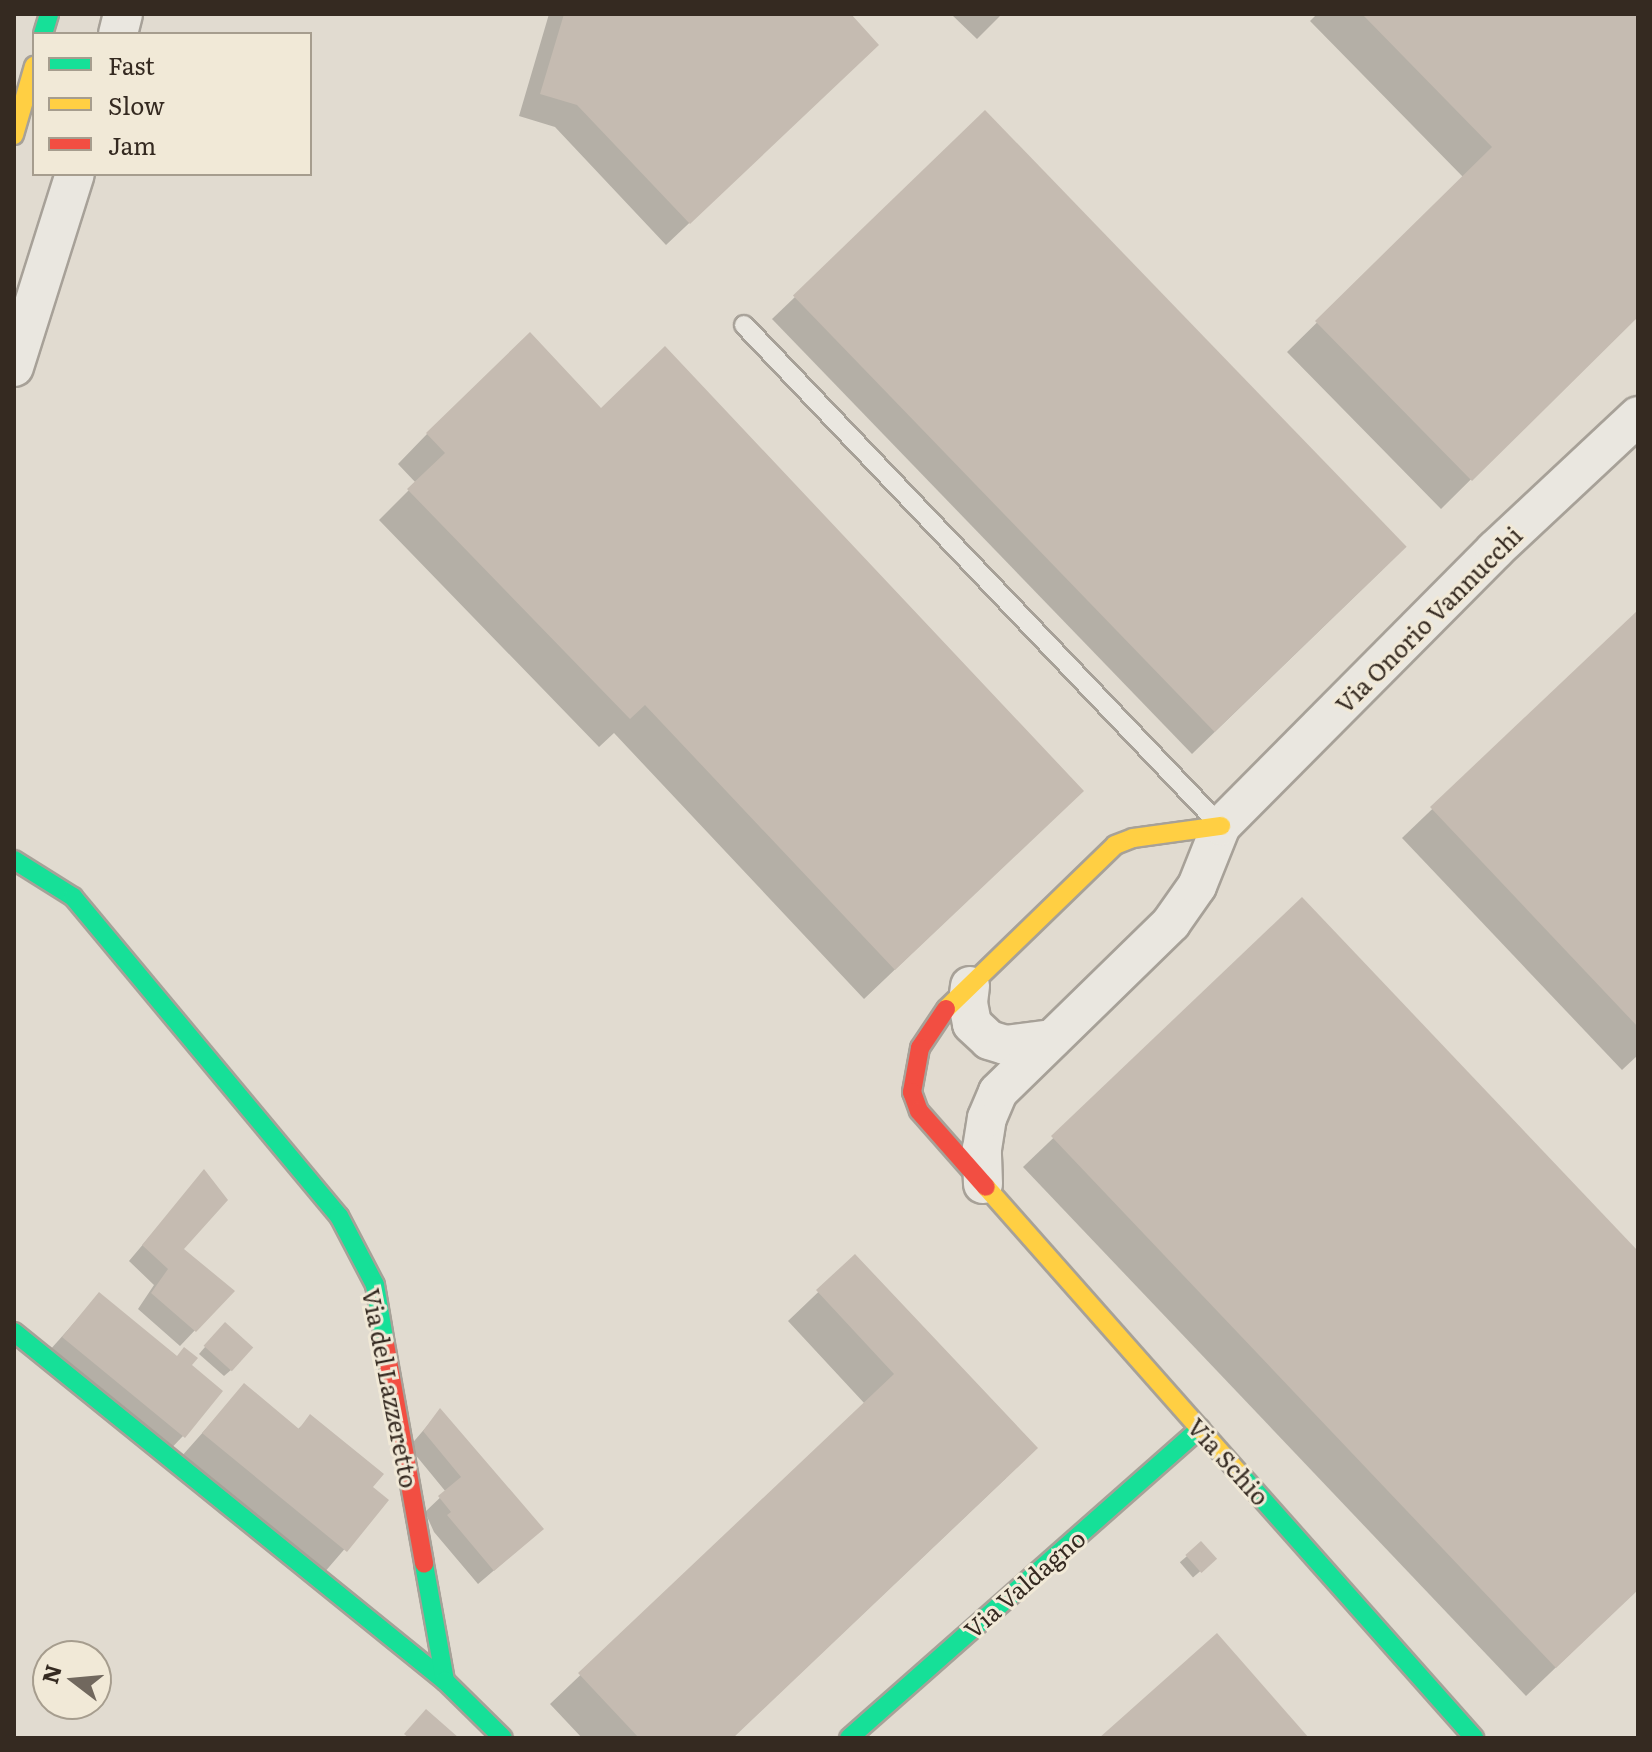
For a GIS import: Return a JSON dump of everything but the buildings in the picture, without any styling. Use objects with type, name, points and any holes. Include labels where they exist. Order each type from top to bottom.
[{"type":"main road","points":[[14,135],[32,73]]},
{"type":"main road","points":[[983,1184],[919,1111],[912,1092],[913,1071],[930,1029],[1115,845],[1133,838],[1221,826]]},
{"type":"main road","name":"Via del Lazzeretto","points":[[14,860],[73,897],[339,1216],[375,1285],[445,1681]]},
{"type":"main road","name":"Via Schio","points":[[983,1184],[1474,1738]]},
{"type":"main road","points":[[14,1332],[445,1681],[503,1738]]},
{"type":"main road","name":"Via Valdagno","points":[[849,1738],[1200,1429]]},
{"type":"street","points":[[14,367],[74,176]]},
{"type":"street","name":"Via Onorio Vannucchi","points":[[983,1184],[985,1134],[998,1092],[1184,908],[1221,826],[1495,550],[1638,416]]},
{"type":"street","points":[[970,986],[968,1003],[972,1024],[989,1040],[1017,1044],[1052,1039]]},
{"type":"lane","points":[[744,325],[1221,826]]},
{"type":"traffic: fast","points":[[44,32],[49,14]]},
{"type":"traffic: fast","points":[[14,860],[73,897],[339,1216],[375,1285],[385,1344]]},
{"type":"traffic: fast","points":[[14,1332],[445,1681]]},
{"type":"traffic: fast","points":[[849,1738],[1200,1429]]},
{"type":"traffic: fast","points":[[1240,1474],[1474,1738]]},
{"type":"traffic: fast","points":[[424,1564],[445,1681],[503,1738]]},
{"type":"traffic: slow","points":[[14,135],[32,73]]},
{"type":"traffic: slow","points":[[946,1009],[1115,845],[1133,838],[1221,826]]},
{"type":"traffic: slow","points":[[986,1187],[1240,1474]]},
{"type":"traffic: jam","points":[[946,1009],[920,1048],[912,1092],[919,1111],[986,1187]]},
{"type":"traffic: jam","points":[[385,1344],[424,1564]]}]
